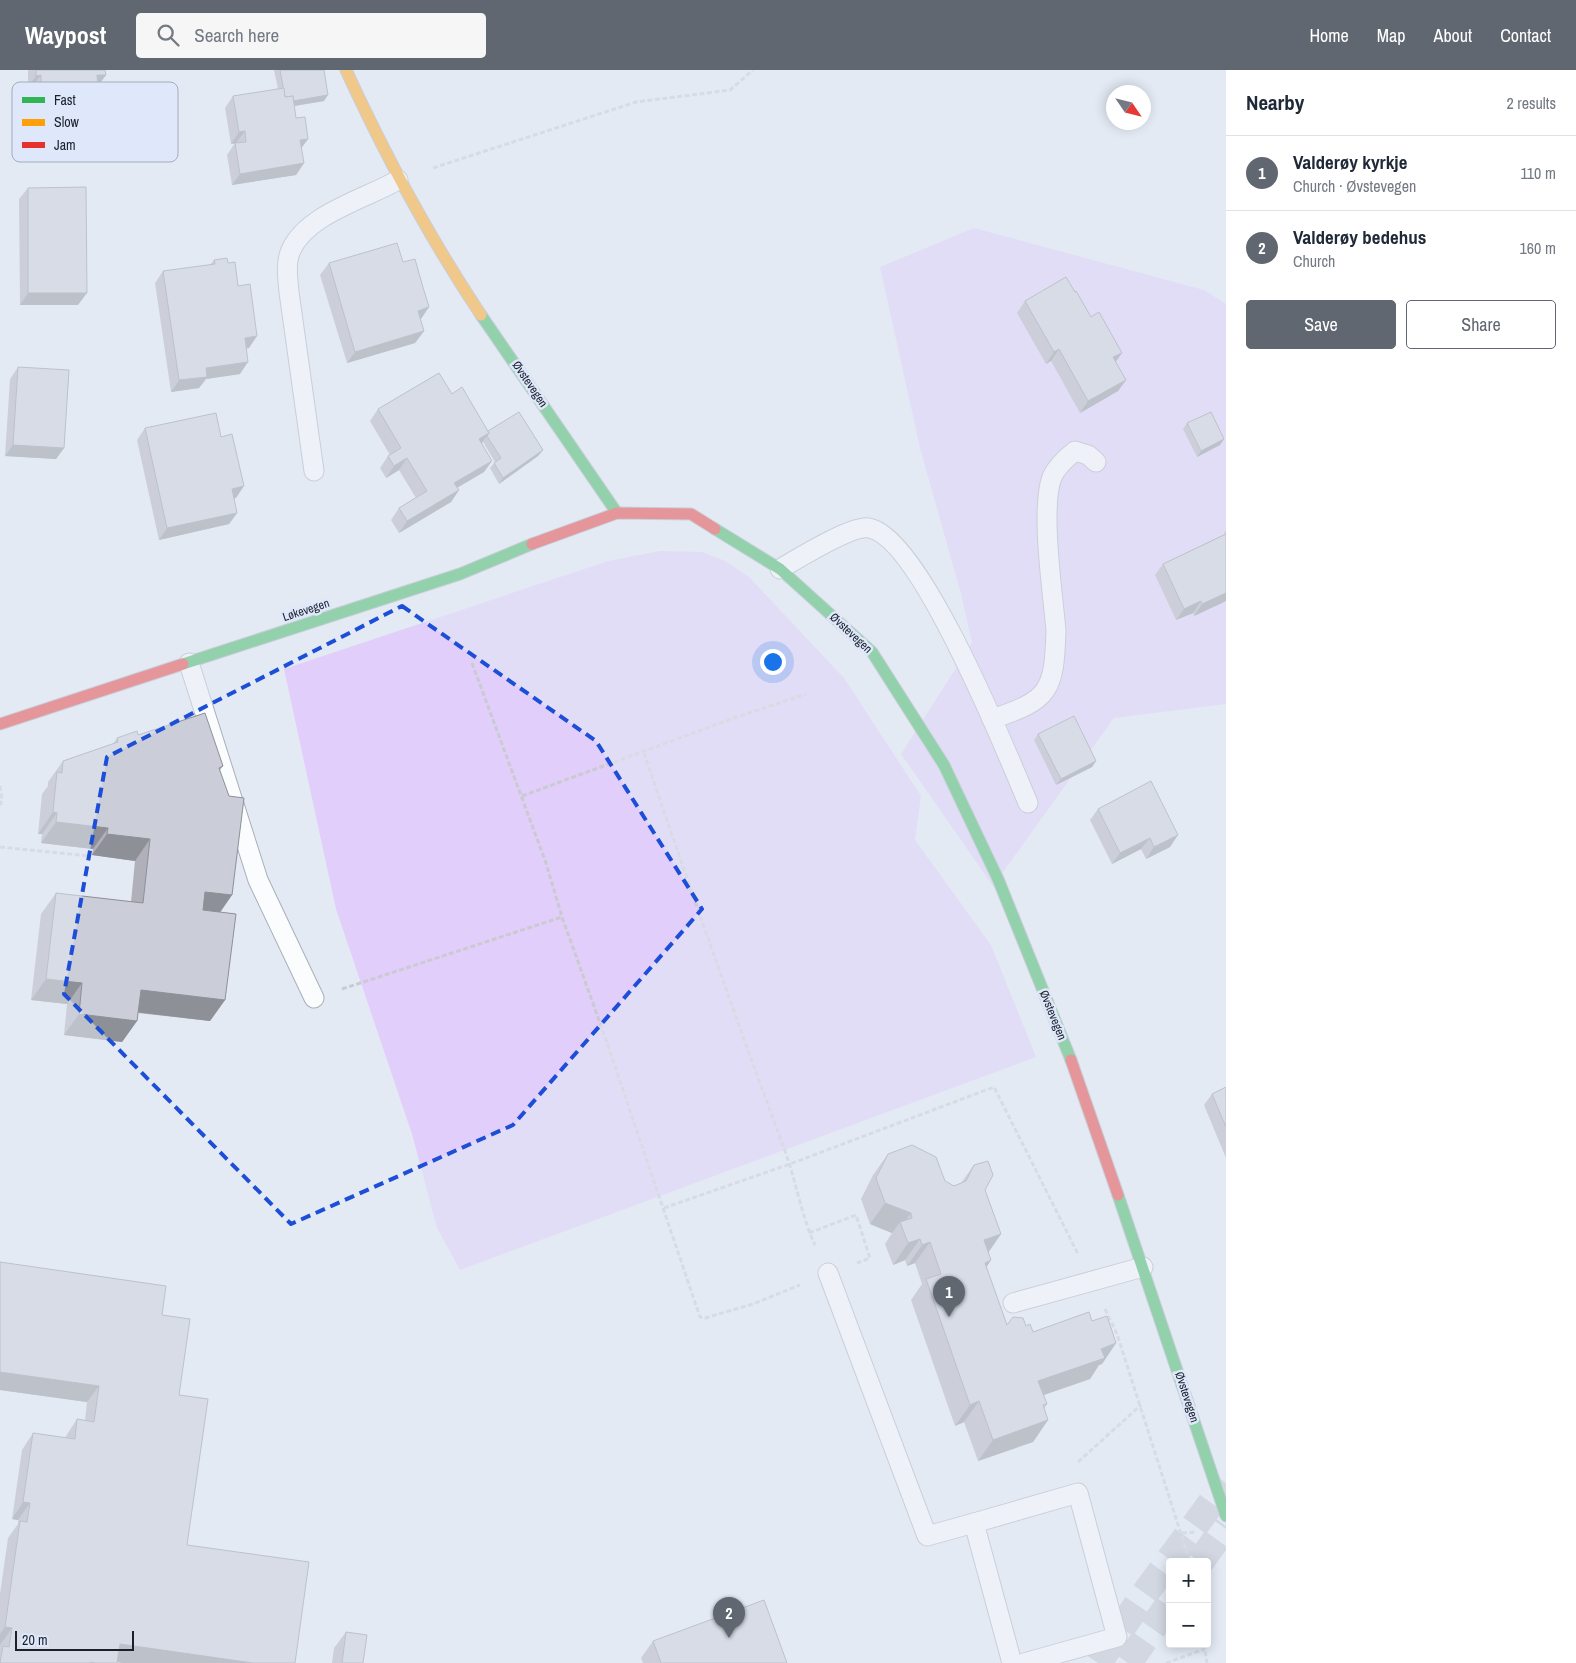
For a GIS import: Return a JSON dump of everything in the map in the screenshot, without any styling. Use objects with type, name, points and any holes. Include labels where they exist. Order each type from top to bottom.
[{"type":"street","name":"Øvstevegen","points":[[346,70],[367,120],[398,180],[453,274],[617,513],[692,514],[780,568],[872,652],[944,765],[998,879],[1066,1045],[1226,1516]]},
{"type":"street","name":"Løkevegen","points":[[0,724],[460,574],[552,536],[617,513]]},
{"type":"lane","points":[[314,471],[289,292],[287,273],[290,251],[300,234],[313,222],[398,180]]},
{"type":"lane","points":[[992,719],[1027,707],[1047,690],[1055,650],[1047,515],[1052,477],[1062,461],[1075,451],[1088,455],[1096,462]]},
{"type":"lane","points":[[780,568],[829,542],[863,528],[871,528],[888,539],[900,552],[925,587],[945,623],[992,719],[1028,803]]},
{"type":"lane","points":[[189,663],[258,880],[314,998]]},
{"type":"lane","points":[[1013,1303],[1142,1267]]},
{"type":"lane","points":[[828,1273],[927,1536],[1078,1494],[1117,1637],[1024,1663]]},
{"type":"lane","points":[[974,1523],[1012,1663]]},
{"type":"path","points":[[398,180],[636,102],[730,90],[754,70]]},
{"type":"path","points":[[472,663],[522,796],[700,1317],[705,1318],[753,1304],[870,1258],[856,1215],[809,1233]]},
{"type":"path","points":[[522,796],[644,753],[731,719],[806,694]]},
{"type":"path","points":[[644,753],[737,1024],[790,1164],[809,1233],[828,1273]]},
{"type":"path","points":[[0,786],[2,799],[0,806]]},
{"type":"path","points":[[0,846],[89,856]]},
{"type":"path","points":[[314,998],[562,917]]},
{"type":"path","points":[[664,1208],[790,1164],[994,1087],[1117,1334],[1189,1558]]},
{"type":"path","points":[[1051,1501],[1054,1484],[1141,1405]]},
{"type":"path","points":[[1166,1663],[1200,1648]]},
{"type":"path","points":[[1204,1648],[1207,1663]]},
{"type":"highlighted area","points":[[402,606],[596,741],[702,909],[513,1125],[291,1224],[64,994],[107,757]]},
{"type":"shaded area","points":[[974,228],[1204,290],[1226,304],[1226,704],[1114,718],[993,886],[901,754],[972,643],[961,594],[920,448],[880,267]]},
{"type":"shaded area","points":[[660,551],[702,552],[725,561],[749,577],[844,678],[921,796],[915,840],[991,945],[1036,1057],[460,1270],[437,1228],[412,1134],[336,909],[284,669],[608,561]]},
{"type":"building","points":[[36,70],[105,70],[106,75],[97,75],[97,82],[41,82],[41,75],[36,76]]},
{"type":"building","points":[[280,70],[324,70],[328,95],[293,101],[293,96],[285,97]]},
{"type":"building","points":[[284,88],[285,97],[293,96],[296,118],[305,117],[308,139],[300,140],[304,163],[240,174],[235,143],[246,142],[245,131],[239,132],[233,96]]},
{"type":"building","points":[[86,187],[87,293],[28,293],[28,188]]},
{"type":"building","points":[[397,243],[403,262],[415,259],[429,307],[418,311],[424,331],[355,352],[329,263]]},
{"type":"building","points":[[227,258],[228,263],[235,262],[238,286],[250,284],[257,336],[245,338],[248,362],[206,368],[207,377],[179,380],[163,271],[215,264],[214,260]]},
{"type":"building","points":[[1066,277],[1091,317],[1099,312],[1122,353],[1113,357],[1126,380],[1088,401],[1059,349],[1054,352],[1025,301]]},
{"type":"building","points":[[18,367],[69,370],[64,448],[13,445]]},
{"type":"building","points":[[439,373],[452,394],[462,387],[489,433],[479,439],[492,461],[454,483],[459,490],[407,521],[399,508],[427,491],[407,458],[394,466],[388,456],[401,448],[378,409]]},
{"type":"building","points":[[519,412],[543,450],[503,478],[494,463],[501,458],[487,436],[488,431]]},
{"type":"building","points":[[1211,412],[1224,439],[1201,451],[1187,423]]},
{"type":"building","points":[[216,413],[221,437],[232,434],[244,486],[232,489],[237,513],[167,528],[145,428]]},
{"type":"building","points":[[1226,534],[1226,593],[1202,604],[1201,601],[1184,609],[1163,564]]},
{"type":"building","points":[[205,713],[223,766],[219,768],[229,796],[244,798],[232,895],[205,892],[203,910],[236,914],[225,1000],[141,990],[137,1021],[79,1014],[82,983],[46,979],[56,893],[143,903],[150,839],[107,834],[108,828],[56,822],[57,813],[53,812],[57,772],[62,773],[63,761],[118,742],[117,738],[137,731],[138,735]]},
{"type":"building","points":[[1074,716],[1096,761],[1061,779],[1038,734]]},
{"type":"building","points":[[1151,781],[1178,835],[1154,847],[1150,838],[1120,853],[1098,809]]},
{"type":"building","points":[[1226,1087],[1226,1127],[1212,1094]]},
{"type":"building","points":[[912,1145],[936,1157],[945,1181],[954,1186],[966,1181],[974,1165],[988,1161],[993,1175],[985,1190],[1001,1234],[984,1240],[991,1260],[985,1263],[1007,1325],[1013,1317],[1023,1318],[1026,1326],[1030,1324],[1033,1332],[1089,1312],[1092,1321],[1107,1316],[1116,1343],[1101,1349],[1105,1358],[1038,1381],[1047,1404],[1043,1405],[1048,1420],[993,1440],[979,1401],[970,1405],[926,1279],[941,1274],[930,1242],[922,1245],[920,1239],[908,1243],[900,1222],[912,1218],[911,1213],[885,1203],[876,1178],[888,1154]]},
{"type":"building","points":[[0,1262],[166,1286],[162,1315],[190,1319],[179,1395],[208,1399],[187,1545],[309,1562],[295,1663],[253,1663],[120,1644],[117,1663],[0,1663],[3,1646],[9,1647],[12,1628],[5,1627],[20,1521],[27,1522],[30,1503],[23,1502],[33,1433],[75,1439],[77,1419],[94,1422],[99,1386],[0,1372]]},
{"type":"building","points":[[764,1600],[787,1663],[661,1663],[653,1641]]},
{"type":"building","points":[[346,1632],[367,1635],[363,1663],[342,1663]]},
{"type":"tunnel","points":[[1098,1663],[1141,1599],[1226,1483]]},
{"type":"tunnel","points":[[1203,1558],[1226,1526]]},
{"type":"tunnel","points":[[1128,1663],[1166,1609]]},
{"type":"traffic: fast","points":[[481,315],[617,513]]},
{"type":"traffic: fast","points":[[715,529],[780,569],[872,652],[944,765],[998,879],[1071,1060]]},
{"type":"traffic: fast","points":[[183,664],[460,574],[532,544]]},
{"type":"traffic: fast","points":[[1118,1195],[1226,1516]]},
{"type":"traffic: slow","points":[[346,70],[376,133],[409,195],[443,256],[481,315]]},
{"type":"traffic: jam","points":[[532,544],[617,513],[691,514],[715,529]]},
{"type":"traffic: jam","points":[[0,724],[183,664]]},
{"type":"traffic: jam","points":[[1071,1060],[1118,1195]]},
{"type":"place","name":"Valderøy kyrkje","points":[[949,1317]]},
{"type":"place","name":"Valderøy bedehus","points":[[729,1638]]}]
